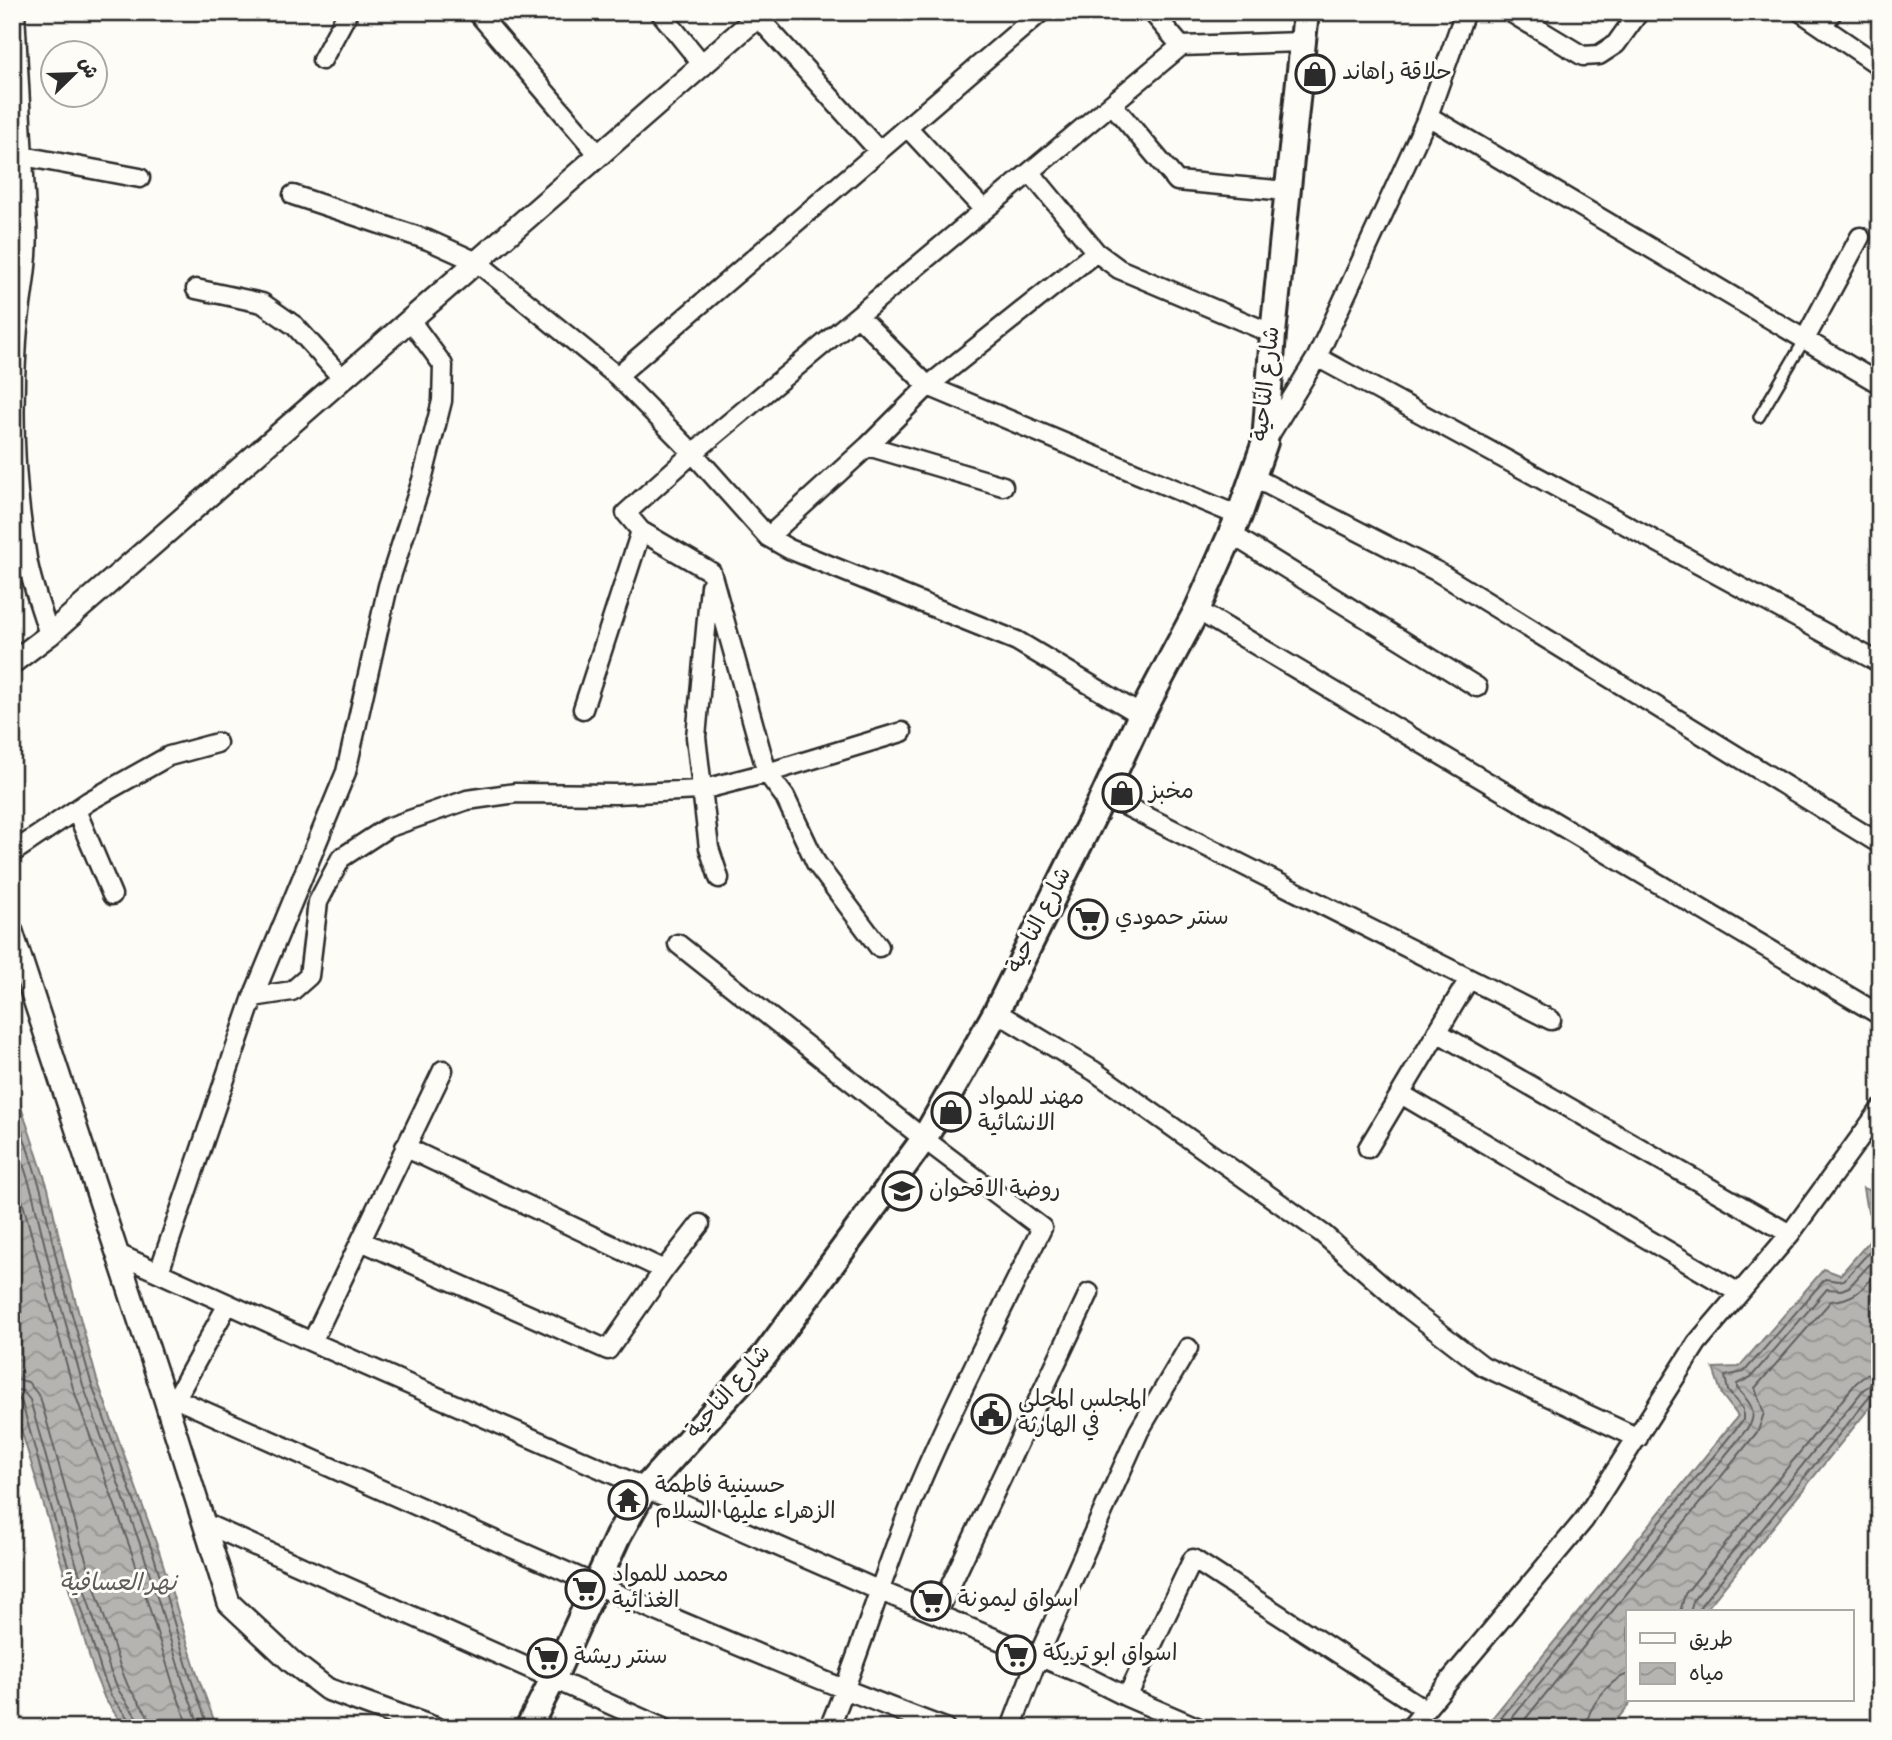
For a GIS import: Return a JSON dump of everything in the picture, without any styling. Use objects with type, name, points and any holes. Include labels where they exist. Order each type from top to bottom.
[{"type":"main road","name":"شارع الناحية","points":[[528,1728],[618,1536],[645,1488],[765,1355],[924,1139],[996,1012],[1141,715],[1197,610],[1235,525],[1265,442],[1273,334],[1306,12]]},
{"type":"street","points":[[15,12],[23,156],[19,211],[29,236],[27,274],[17,339],[17,486],[27,561],[49,635]]},
{"type":"street","points":[[322,60],[348,12]]},
{"type":"street","points":[[477,12],[599,155]]},
{"type":"street","points":[[660,12],[703,65]]},
{"type":"street","points":[[617,376],[1041,12]]},
{"type":"street","points":[[1152,12],[1181,46]]},
{"type":"street","points":[[1265,442],[1317,357],[1428,116],[1465,12]]},
{"type":"street","points":[[1510,12],[1583,56],[1599,55],[1616,44],[1639,12]]},
{"type":"street","points":[[1801,12],[1880,66]]},
{"type":"street","points":[[12,663],[49,635],[760,15],[879,151]]},
{"type":"street","points":[[879,947],[816,863],[785,797],[767,773],[711,572],[641,531],[626,513],[693,453],[1181,46],[1302,42]]},
{"type":"street","points":[[1112,104],[1177,181],[1287,191]]},
{"type":"street","points":[[1428,116],[1880,384]]},
{"type":"street","points":[[907,127],[984,210]]},
{"type":"street","points":[[23,156],[140,178]]},
{"type":"street","points":[[1030,172],[1096,252],[1119,269],[1273,334]]},
{"type":"street","points":[[293,195],[428,240],[477,262],[617,376],[693,453],[768,537],[789,549],[1017,641],[1141,715]]},
{"type":"street","points":[[1805,339],[1860,237]]},
{"type":"street","points":[[768,537],[868,446],[928,386],[1096,252]]},
{"type":"street","points":[[196,289],[262,303],[295,326],[343,379]]},
{"type":"street","points":[[858,316],[928,386],[1235,525],[1477,687]]},
{"type":"street","points":[[159,1272],[253,997],[346,772],[388,586],[422,480],[442,401],[443,365],[410,320]]},
{"type":"street","points":[[1317,357],[1880,663]]},
{"type":"street","points":[[868,446],[1003,486]]},
{"type":"street","points":[[1253,477],[1438,572],[1880,844]]},
{"type":"street","points":[[583,709],[641,531]]},
{"type":"street","points":[[711,572],[696,737],[709,848],[719,878]]},
{"type":"street","points":[[1197,610],[1880,1015]]},
{"type":"street","points":[[253,997],[292,991],[309,976],[318,902],[341,858],[387,828],[467,800],[516,793],[616,794],[701,790],[902,732]]},
{"type":"street","points":[[12,853],[76,810],[169,756],[217,743]]},
{"type":"street","points":[[1104,795],[1550,1020]]},
{"type":"street","points":[[76,810],[113,895]]},
{"type":"street","points":[[12,932],[118,1254],[170,1395],[204,1523],[229,1603],[292,1662],[327,1689],[434,1728]]},
{"type":"street","points":[[678,944],[924,1139],[1042,1228],[920,1482],[829,1728]]},
{"type":"street","points":[[1368,1148],[1469,979]]},
{"type":"street","points":[[996,1012],[1094,1071],[1324,1234],[1405,1306],[1483,1366],[1639,1438]]},
{"type":"street","points":[[1437,1032],[1790,1234]]},
{"type":"street","points":[[312,1342],[443,1070]]},
{"type":"street","points":[[1401,1094],[1739,1293]]},
{"type":"street","points":[[1410,1728],[1584,1520],[1639,1438],[1697,1343],[1790,1234],[1880,1110]]},
{"type":"street","points":[[405,1147],[664,1270]]},
{"type":"street","points":[[361,1241],[608,1350],[700,1224]]},
{"type":"street","points":[[118,1254],[312,1342],[878,1590],[1079,1673],[1199,1728]]},
{"type":"street","points":[[937,1614],[1089,1293]]},
{"type":"street","points":[[170,1395],[228,1304]]},
{"type":"street","points":[[1011,1728],[1038,1657],[1139,1431],[1188,1348]]},
{"type":"street","points":[[170,1395],[595,1584],[845,1690],[945,1728]]},
{"type":"street","points":[[204,1523],[663,1728]]},
{"type":"street","points":[[1127,1697],[1193,1559],[1424,1709]]},
{"type":"lane","points":[[1825,29],[1838,12]]},
{"type":"lane","points":[[1759,417],[1805,339]]},
{"type":"water","name":"نهر العسافية","points":[[12,1080],[48,1188],[97,1380],[159,1551],[198,1677],[217,1728],[125,1728],[105,1699],[95,1675],[20,1426],[12,1388]]},
{"type":"water","points":[[1863,1188],[1880,1194],[1880,1395],[1706,1610],[1626,1610],[1626,1702],[1631,1702],[1610,1728],[1484,1728],[1738,1416],[1722,1395],[1713,1368],[1739,1367],[1824,1269],[1840,1275],[1879,1230],[1866,1206]]},
{"type":"place","name":"حلاقة راهاند","points":[[1315,74]]},
{"type":"place","name":"مخبز","points":[[1122,793]]},
{"type":"place","name":"سنتر حمودي","points":[[1088,919]]},
{"type":"place","name":"مهند للمواد الانشائية","points":[[951,1112]]},
{"type":"place","name":"روضة الاقحوان","points":[[902,1191]]},
{"type":"place","name":"المجلس المحلي في الهارثة","points":[[991,1414]]},
{"type":"place","name":"حسينية فاطمة الزهراء عليها السلام","points":[[628,1500]]},
{"type":"place","name":"محمد للمواد الغذائية","points":[[585,1589]]},
{"type":"place","name":"اسواق ليمونة","points":[[931,1601]]},
{"type":"place","name":"اسواق ابو تريكة","points":[[1016,1655]]},
{"type":"place","name":"سنتر ريشة","points":[[547,1658]]}]
